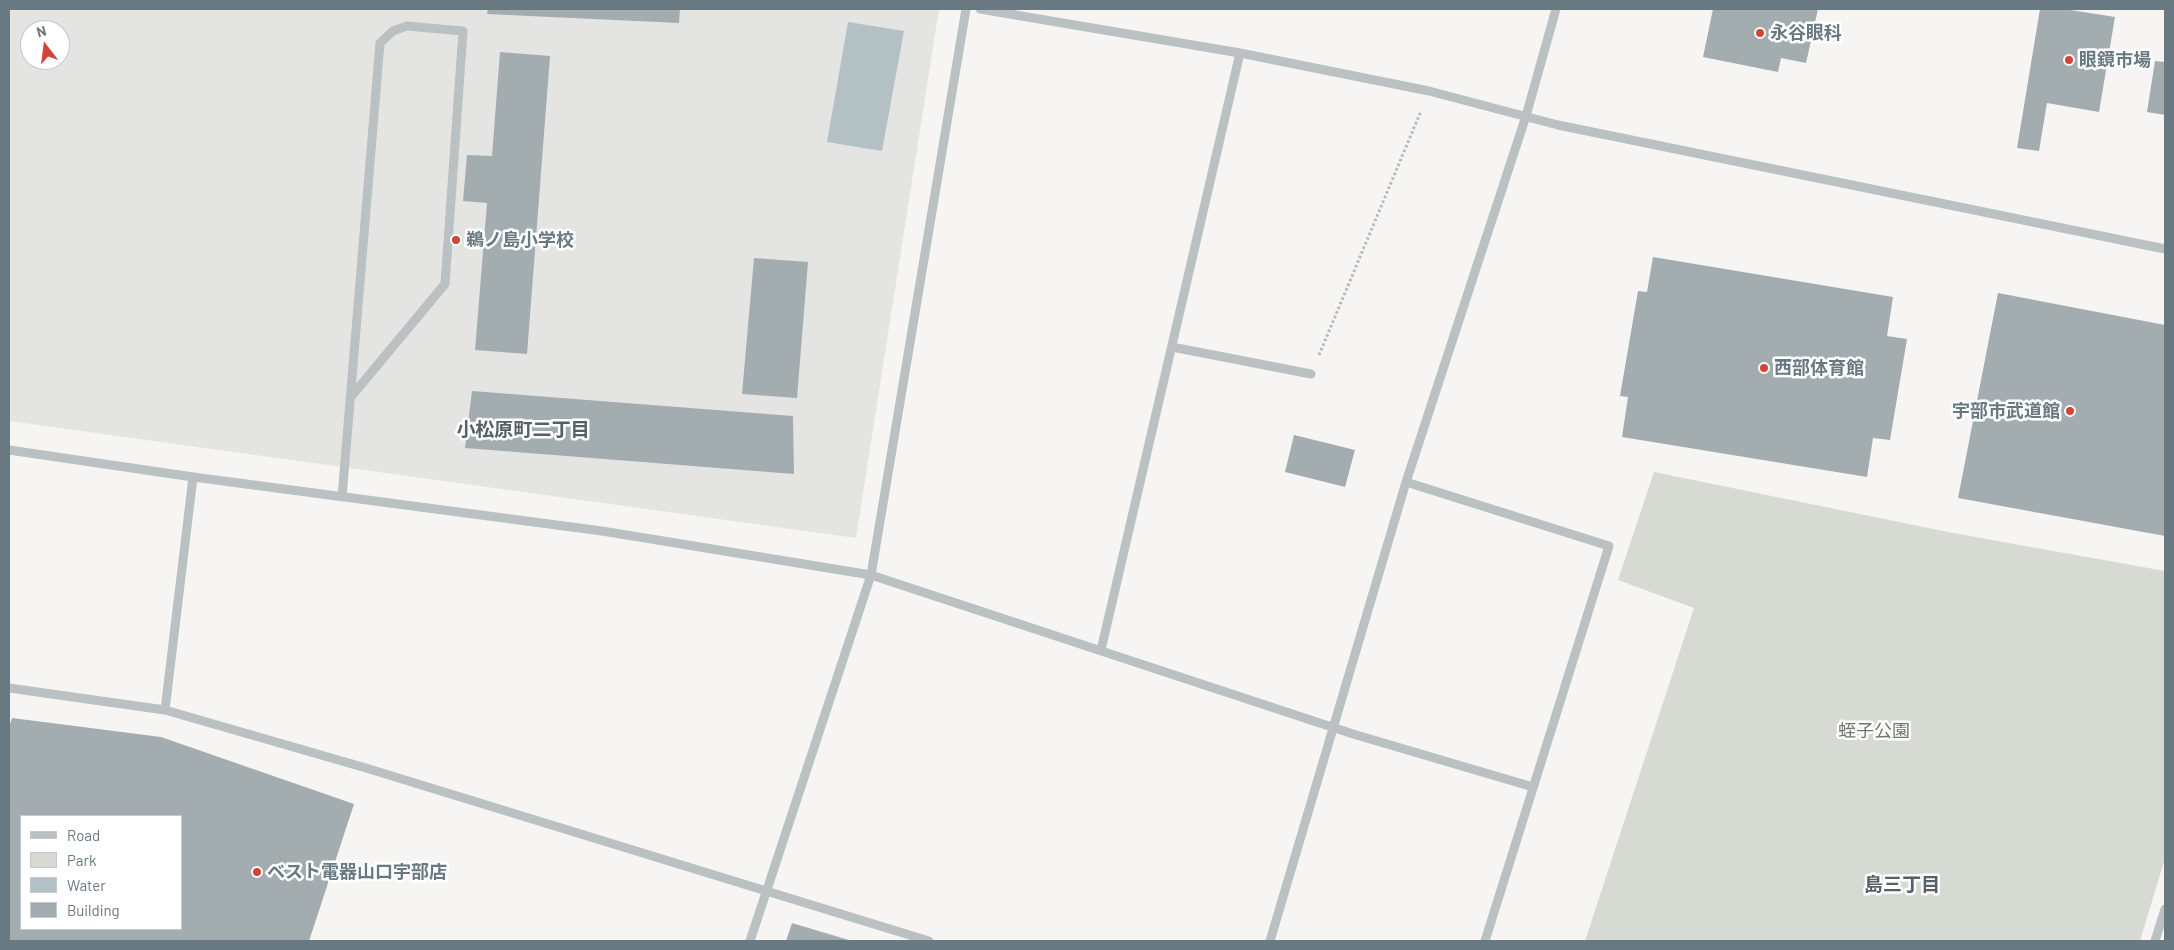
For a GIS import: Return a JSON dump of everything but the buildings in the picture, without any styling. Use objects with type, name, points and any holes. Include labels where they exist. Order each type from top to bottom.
[{"type":"street","points":[[750,941],[871,575],[966,9]]},
{"type":"street","points":[[980,9],[1240,53],[1429,91],[1558,125],[2165,249]]},
{"type":"street","points":[[1270,941],[1406,482],[1526,116],[1556,9]]},
{"type":"street","points":[[342,497],[350,398],[380,43],[393,31],[407,26],[463,30],[445,284],[350,398]]},
{"type":"street","points":[[1101,650],[1240,53]]},
{"type":"street","points":[[1172,348],[1311,374]]},
{"type":"street","points":[[9,450],[193,477],[602,532],[871,575],[1334,727],[1533,787]]},
{"type":"street","points":[[165,710],[193,477]]},
{"type":"street","points":[[1406,482],[1610,546],[1533,787],[1487,941]]},
{"type":"street","points":[[9,688],[165,710],[376,771],[929,941]]},
{"type":"street","points":[[2155,941],[2165,908]]},
{"type":"path","points":[[1311,374],[1429,91]]},
{"type":"shaded area","name":"鵜ノ島小学校","points":[[9,9],[939,9],[856,538],[9,421]]},
{"type":"green space","name":"蛭子公園","points":[[1654,472],[1953,533],[2165,571],[2165,858],[2140,941],[1585,941],[1694,608],[1618,580]]},
{"type":"water","points":[[848,22],[904,31],[882,151],[827,142]]},
{"type":"place","name":"永谷眼科","points":[[1760,33]]},
{"type":"place","name":"眼鏡市場","points":[[2069,60]]},
{"type":"place","name":"鵜ノ島小学校","points":[[456,240]]},
{"type":"place","name":"西部体育館","points":[[1764,368]]},
{"type":"place","name":"宇部市武道館","points":[[2070,411]]},
{"type":"place","name":"ベスト電器山口宇部店","points":[[257,872]]},
{"type":"district","name":"小松原町二丁目","points":[[523,430]]},
{"type":"district","name":"島三丁目","points":[[1902,885]]}]
